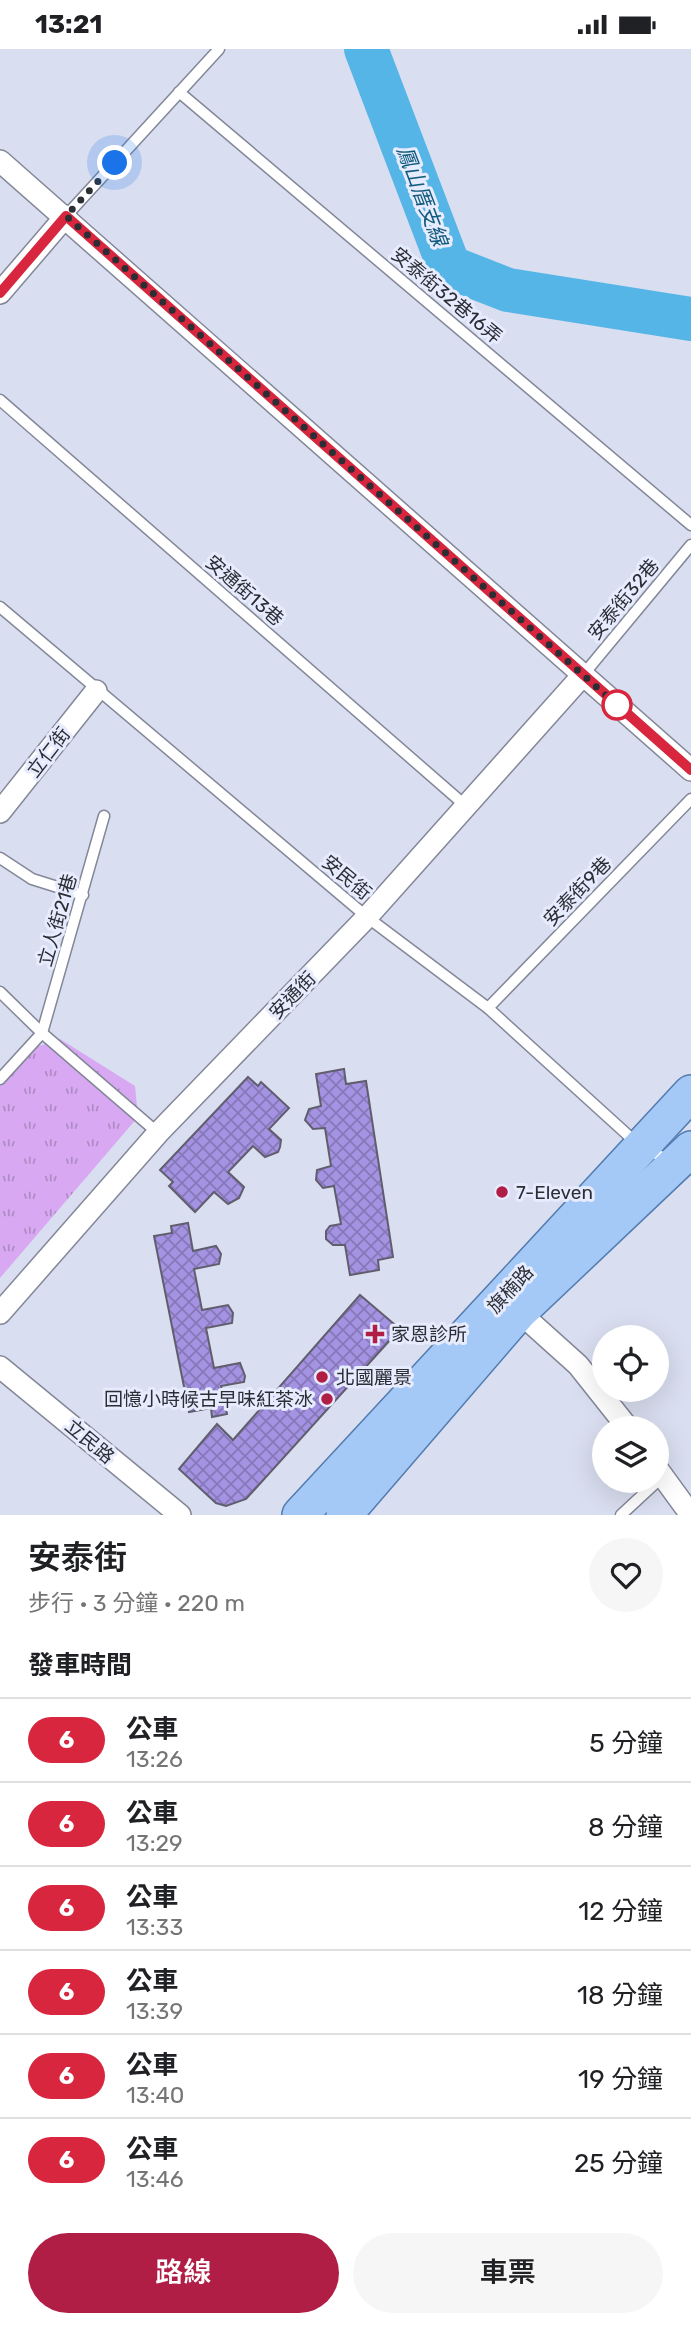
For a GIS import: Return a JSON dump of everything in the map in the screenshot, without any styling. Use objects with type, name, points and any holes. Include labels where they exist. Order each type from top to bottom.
[{"type":"main road","name":"旗楠路","points":[[300,1515],[691,1093]]},
{"type":"main road","name":"旗楠路","points":[[344,1515],[519,1312],[686,1161]]},
{"type":"street","points":[[0,161],[66,216],[691,770]]},
{"type":"street","points":[[0,293],[66,216]]},
{"type":"street","name":"安通街","points":[[0,1313],[158,1133],[368,917],[583,675]]},
{"type":"street","name":"立仁街","points":[[0,812],[96,691]]},
{"type":"street","points":[[519,1312],[578,1365],[618,1416]]},
{"type":"street","name":"立民路","points":[[0,1367],[180,1515]]},
{"type":"street","points":[[669,1485],[691,1515]]},
{"type":"lane","points":[[66,216],[219,49]]},
{"type":"lane","name":"安泰街32巷16弄","points":[[179,92],[691,526]]},
{"type":"lane","name":"安通街13巷","points":[[0,401],[467,807]]},
{"type":"lane","name":"安泰街32巷","points":[[583,675],[691,545]]},
{"type":"lane","name":"安民街","points":[[0,607],[96,691],[368,917],[488,1008],[641,1147],[686,1161]]},
{"type":"lane","name":"安泰街9巷","points":[[488,1008],[691,799]]},
{"type":"lane","name":"立人街21巷","points":[[42,1033],[104,816]]},
{"type":"lane","points":[[0,858],[32,879],[83,894]]},
{"type":"lane","points":[[0,992],[42,1033],[158,1133]]},
{"type":"lane","points":[[0,1079],[42,1033]]},
{"type":"lane","points":[[621,1515],[640,1493]]},
{"type":"green space","points":[[60,1039],[135,1086],[138,1117],[0,1278],[0,1086],[33,1048]]},
{"type":"building","points":[[344,1069],[346,1084],[366,1081],[393,1257],[378,1260],[379,1270],[350,1275],[345,1245],[333,1245],[326,1239],[326,1231],[330,1226],[341,1224],[334,1186],[323,1188],[316,1180],[317,1170],[331,1166],[325,1128],[313,1129],[305,1120],[309,1109],[321,1106],[316,1074]]},
{"type":"building","points":[[248,1077],[258,1086],[261,1082],[289,1108],[269,1129],[281,1140],[280,1147],[278,1152],[265,1157],[253,1146],[228,1172],[244,1187],[239,1198],[228,1204],[214,1192],[195,1212],[169,1186],[173,1182],[160,1170]]},
{"type":"building","points":[[188,1223],[193,1251],[216,1246],[221,1254],[219,1264],[194,1269],[202,1310],[228,1305],[233,1313],[232,1323],[206,1328],[214,1368],[240,1363],[245,1376],[244,1382],[221,1386],[227,1414],[212,1417],[211,1408],[189,1412],[154,1236],[172,1233],[171,1226]]},
{"type":"building","name":"北國麗景","points":[[360,1295],[400,1329],[246,1499],[226,1506],[216,1503],[179,1469],[217,1424],[233,1440]]},
{"type":"waterway","name":"鳳山厝支線","points":[[366,49],[449,267],[508,290],[691,319]]},
{"type":"bus line","name":"6","points":[[0,293],[66,216],[691,770]]},
{"type":"place","name":"7-Eleven","points":[[502,1192]]},
{"type":"place","name":"家恩診所","points":[[375,1334]]},
{"type":"place","name":"北國麗景","points":[[322,1377]]},
{"type":"place","name":"回憶小時候古早味紅茶冰","points":[[327,1399]]},
{"type":"route","points":[[115,163],[66,216],[617,705]]}]
